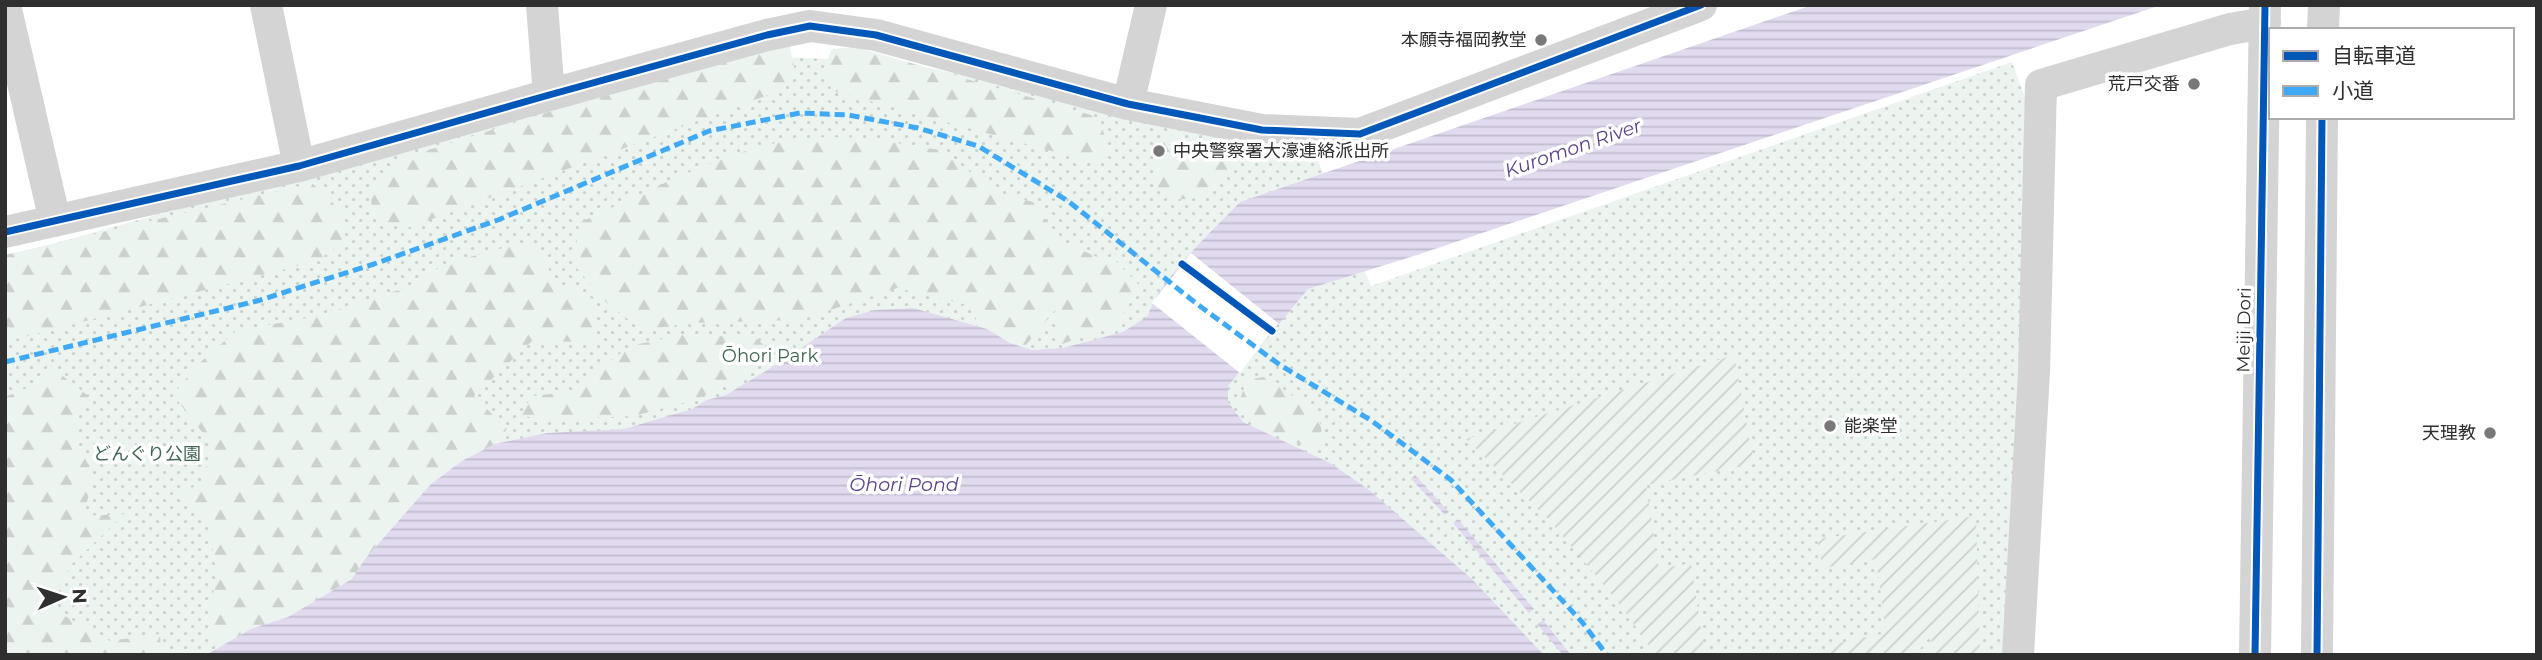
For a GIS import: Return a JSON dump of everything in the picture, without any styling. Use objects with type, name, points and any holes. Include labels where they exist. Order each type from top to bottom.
[{"type":"street","points":[[5,5],[55,221]]},
{"type":"street","points":[[266,5],[299,166]]},
{"type":"street","points":[[542,5],[549,95]]},
{"type":"street","points":[[1128,104],[1151,5]]},
{"type":"street","points":[[5,232],[299,166],[767,35],[810,16],[1128,104],[1262,130],[1360,134],[1701,5]]},
{"type":"street","points":[[2323,28],[2324,5]]},
{"type":"street","points":[[2018,655],[2035,372],[2041,85],[2230,29],[2265,14]]},
{"type":"street","name":"Meiji Dori","points":[[2255,655],[2265,14]]},
{"type":"street","points":[[2318,655],[2322,119]]},
{"type":"green space","points":[[788,36],[795,72],[784,89],[405,229],[372,215],[371,194],[394,161]]},
{"type":"green space","points":[[856,47],[1091,115],[1102,125],[1107,149],[1095,163],[833,91],[822,72],[832,49]]},
{"type":"green space","name":"Ōhori Park","points":[[732,55],[904,62],[1315,154],[1371,286],[2012,62],[2025,98],[2021,359],[2007,655],[5,655],[5,257]]},
{"type":"green space","points":[[1171,135],[1229,146],[1234,172],[1198,198],[1171,200],[1157,189],[1154,154]]},
{"type":"green space","points":[[806,138],[867,138],[939,150],[1000,193],[1033,202],[1060,240],[1101,259],[1113,258],[1139,285],[1118,324],[1059,345],[1058,307],[1011,363],[976,368],[976,307],[897,288],[800,320],[689,323],[643,331],[606,302],[574,265],[579,223],[686,174],[771,144]]},
{"type":"green space","points":[[312,183],[344,214],[342,243],[317,261],[5,342],[5,255]]},
{"type":"green space","points":[[507,247],[537,247],[555,281],[597,301],[594,342],[532,341],[474,396],[507,429],[495,444],[462,462],[431,484],[365,559],[352,579],[288,617],[251,629],[218,649],[206,620],[217,578],[208,519],[178,495],[201,483],[213,446],[173,395],[195,367],[236,331],[323,315],[404,289],[447,263]]},
{"type":"green space","points":[[686,334],[756,338],[768,349],[739,380],[694,400],[634,416],[542,420],[520,415],[532,396],[570,392],[630,346]]},
{"type":"green space","points":[[1734,355],[1754,464],[1646,485],[1659,569],[1691,563],[1705,655],[1656,655],[1617,601],[1550,521],[1466,439]]},
{"type":"green space","points":[[54,369],[88,396],[80,407],[75,426],[79,446],[94,476],[83,516],[125,514],[72,564],[45,605],[110,641],[160,634],[161,655],[23,655],[5,646],[5,397],[27,388]]},
{"type":"green space","points":[[1264,377],[1313,409],[1321,425],[1322,445],[1309,448],[1265,430],[1246,416],[1239,402],[1247,380]]},
{"type":"green space","points":[[1976,516],[1980,655],[1932,655],[1935,646],[1929,638],[1915,655],[1831,655],[1825,646],[1886,633],[1876,559],[1823,568],[1817,539]]},
{"type":"water","name":"Ōhori Pond","points":[[1812,5],[2161,5],[1417,255],[1308,289],[1228,386],[1228,402],[1243,422],[1330,463],[1368,489],[1472,579],[1544,655],[206,655],[251,629],[288,617],[352,579],[365,559],[431,484],[462,461],[495,444],[547,433],[624,429],[692,409],[707,400],[726,395],[846,318],[875,310],[913,308],[987,329],[1010,343],[1032,350],[1063,348],[1123,332],[1148,316],[1153,302],[1174,272],[1240,202]]},
{"type":"water","points":[[1415,475],[1449,512],[1445,515],[1411,479]]},
{"type":"water","points":[[1458,519],[1534,609],[1529,613],[1453,523]]},
{"type":"water","points":[[1543,620],[1571,655],[1563,655],[1537,624]]},
{"type":"pier","points":[[1191,253],[1278,323],[1240,373],[1152,303]]},
{"type":"marked path","points":[[5,362],[257,301],[374,264],[498,220],[709,131],[800,113],[848,115],[918,128],[978,146],[1068,201],[1197,304],[1280,365],[1372,421],[1451,480],[1582,622],[1607,655]]},
{"type":"cycle path","points":[[5,232],[299,166],[767,35],[810,26],[876,35],[1128,104],[1262,130],[1360,134],[1701,5]]},
{"type":"cycle path","points":[[2255,655],[2265,5]]},
{"type":"cycle path","points":[[2317,655],[2322,119]]},
{"type":"cycle path","points":[[1182,264],[1272,331]]},
{"type":"place","name":"本願寺福岡教堂","points":[[1541,40]]},
{"type":"place","name":"荒戸交番","points":[[2194,84]]},
{"type":"place","name":"中央警察署大濠連絡派出所","points":[[1159,151]]},
{"type":"place","name":"能楽堂","points":[[1830,426]]},
{"type":"place","name":"天理教","points":[[2490,433]]},
{"type":"water label","name":"Kuromon River","points":[[1573,148]]},
{"type":"park label","name":"どんぐり公園","points":[[147,454]]}]
